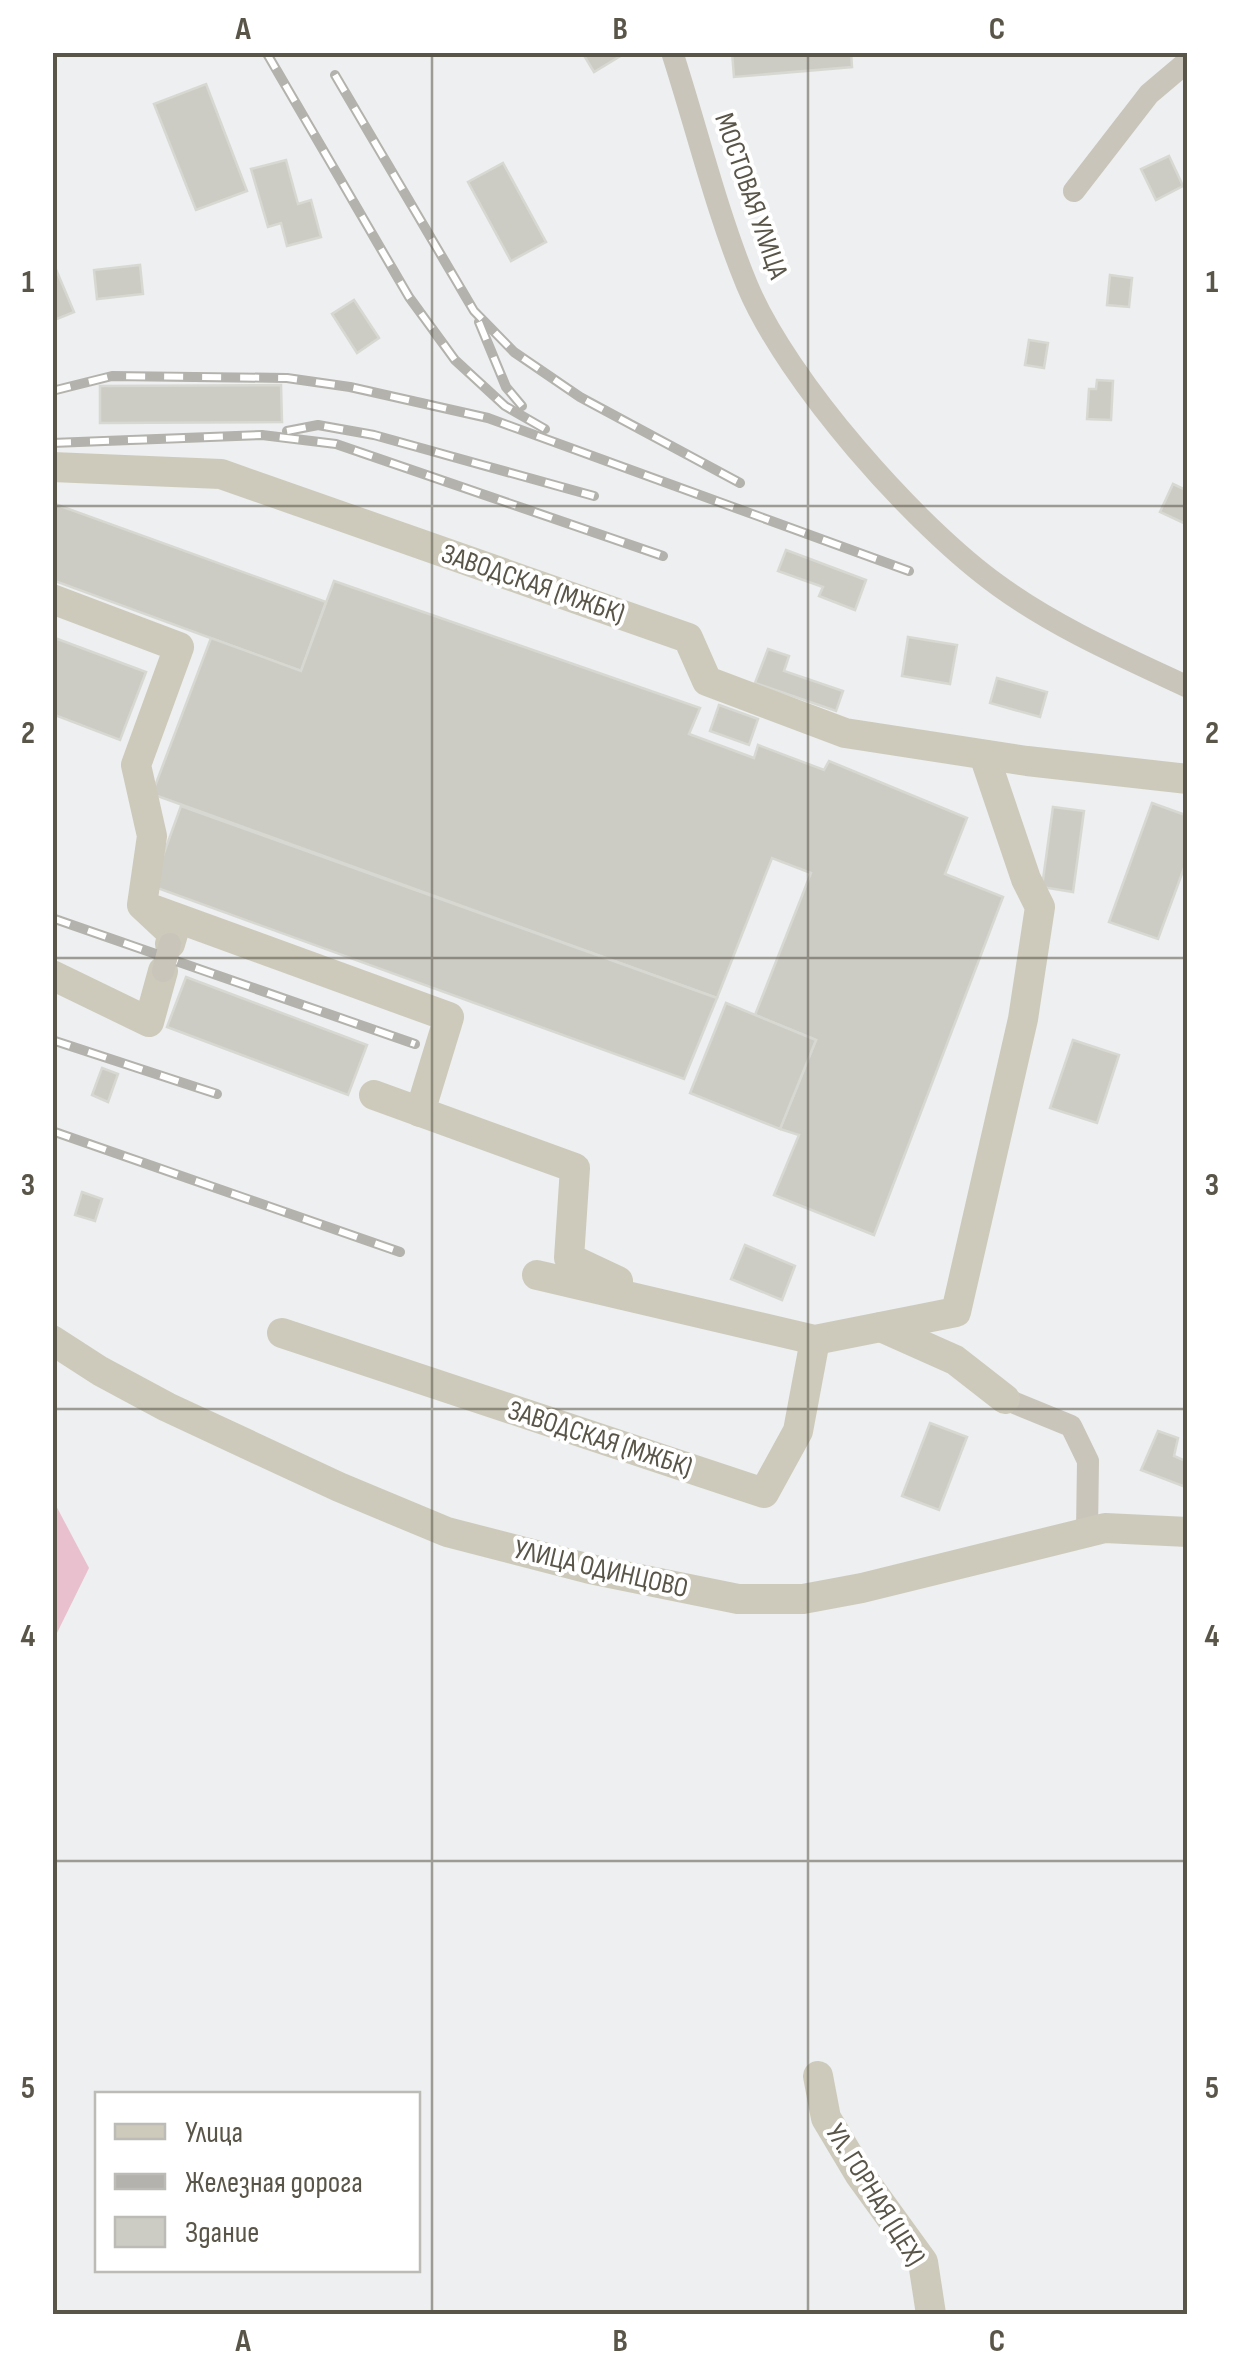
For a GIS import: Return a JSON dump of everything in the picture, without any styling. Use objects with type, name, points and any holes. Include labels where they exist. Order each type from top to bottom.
[{"type":"street","name":"МОСТОВАЯ УЛИЦА","points":[[672,52],[747,286],[816,398],[911,506],[999,586],[1085,638],[1188,687]]},
{"type":"street","points":[[1074,191],[1149,94],[1188,60]]},
{"type":"street","name":"ЗАВОДСКАЯ (МЖБК)","points":[[52,467],[221,474],[688,638],[707,681],[845,733],[1188,779]]},
{"type":"street","points":[[52,599],[179,647],[136,764],[152,836],[142,905]]},
{"type":"street","points":[[536,1275],[815,1340],[956,1312],[1023,1019],[1040,907],[1026,879],[984,754]]},
{"type":"street","points":[[52,975],[149,1022],[173,934],[142,905]]},
{"type":"street","points":[[142,905],[449,1016],[420,1112]]},
{"type":"street","points":[[374,1095],[575,1168],[569,1258],[676,1308]]},
{"type":"street","points":[[880,1327],[955,1360],[1005,1399],[1071,1426],[1088,1460],[1087,1532]]},
{"type":"street","name":"ЗАВОДСКАЯ (МЖБК)","points":[[282,1334],[764,1493],[798,1431],[815,1340]]},
{"type":"street","name":"УЛИЦА ОДИНЦОВО","points":[[52,1340],[168,1408],[447,1532],[590,1569],[738,1599],[802,1599],[862,1588],[1105,1528],[1188,1532]]},
{"type":"street","name":"УЛ. ГОРНАЯ (ЦЕХ)","points":[[818,2076],[826,2118],[860,2175],[922,2262],[932,2314]]},
{"type":"shaded area","points":[[53,1500],[89,1568],[52,1641]]},
{"type":"building","points":[[582,52],[627,52],[594,72]]},
{"type":"building","points":[[732,52],[851,52],[852,67],[734,77]]},
{"type":"building","points":[[206,84],[247,191],[196,210],[154,104]]},
{"type":"building","points":[[1169,156],[1183,186],[1156,200],[1141,169]]},
{"type":"building","points":[[286,160],[298,204],[311,200],[321,237],[287,246],[281,223],[268,227],[251,169]]},
{"type":"building","points":[[503,163],[546,242],[511,261],[468,182]]},
{"type":"building","points":[[52,260],[74,312],[52,321]]},
{"type":"building","points":[[140,265],[143,294],[97,299],[94,270]]},
{"type":"building","points":[[1110,275],[1132,278],[1129,307],[1107,305]]},
{"type":"building","points":[[354,300],[379,338],[357,353],[332,314]]},
{"type":"building","points":[[1029,340],[1048,343],[1044,368],[1025,365]]},
{"type":"building","points":[[1097,380],[1113,381],[1111,420],[1087,419],[1089,389],[1096,389]]},
{"type":"building","points":[[281,385],[282,422],[100,423],[100,386]]},
{"type":"building","points":[[1173,484],[1188,491],[1188,525],[1160,512]]},
{"type":"building","points":[[52,503],[326,602],[301,671],[52,580]]},
{"type":"building","points":[[786,550],[866,580],[855,610],[819,596],[823,587],[778,571]]},
{"type":"building","points":[[334,581],[700,708],[689,734],[754,758],[758,745],[824,770],[829,761],[967,818],[945,874],[1003,897],[874,1235],[774,1195],[799,1135],[780,1129],[816,1040],[755,1015],[811,873],[772,858],[717,998],[152,794],[211,638],[301,671]]},
{"type":"building","points":[[52,637],[146,672],[120,740],[52,714]]},
{"type":"building","points":[[908,637],[957,645],[950,684],[902,676]]},
{"type":"building","points":[[768,649],[789,656],[784,671],[843,691],[836,711],[755,683]]},
{"type":"building","points":[[997,678],[1047,692],[1040,717],[990,703]]},
{"type":"building","points":[[719,705],[758,719],[749,745],[710,731]]},
{"type":"building","points":[[1152,803],[1188,816],[1188,857],[1158,939],[1109,922]]},
{"type":"building","points":[[181,806],[717,998],[684,1079],[152,886]]},
{"type":"building","points":[[1053,807],[1084,811],[1073,892],[1042,887]]},
{"type":"building","points":[[186,977],[367,1045],[348,1095],[167,1027]]},
{"type":"building","points":[[726,1003],[816,1040],[780,1129],[690,1093]]},
{"type":"building","points":[[1073,1040],[1119,1055],[1097,1123],[1050,1108]]},
{"type":"building","points":[[102,1068],[118,1074],[108,1102],[92,1095]]},
{"type":"building","points":[[82,1192],[102,1199],[95,1221],[75,1215]]},
{"type":"building","points":[[745,1245],[795,1266],[782,1300],[731,1279]]},
{"type":"building","points":[[930,1423],[967,1437],[939,1510],[902,1496]]},
{"type":"building","points":[[1158,1431],[1178,1438],[1174,1456],[1188,1462],[1188,1488],[1141,1470]]},
{"type":"railway","points":[[266,52],[409,297],[455,360],[505,406],[545,429]]},
{"type":"railway","points":[[335,75],[474,311],[514,352],[580,397],[740,483]]},
{"type":"railway","points":[[479,322],[506,387],[522,406]]},
{"type":"railway","points":[[52,391],[112,376],[287,378],[350,387],[488,418],[909,571]]},
{"type":"railway","points":[[287,431],[318,425],[374,435],[594,496]]},
{"type":"railway","points":[[52,443],[262,435],[336,444],[663,556]]},
{"type":"railway","points":[[52,918],[415,1044]]},
{"type":"railway","points":[[52,1040],[217,1094]]},
{"type":"railway","points":[[52,1131],[400,1252]]}]
